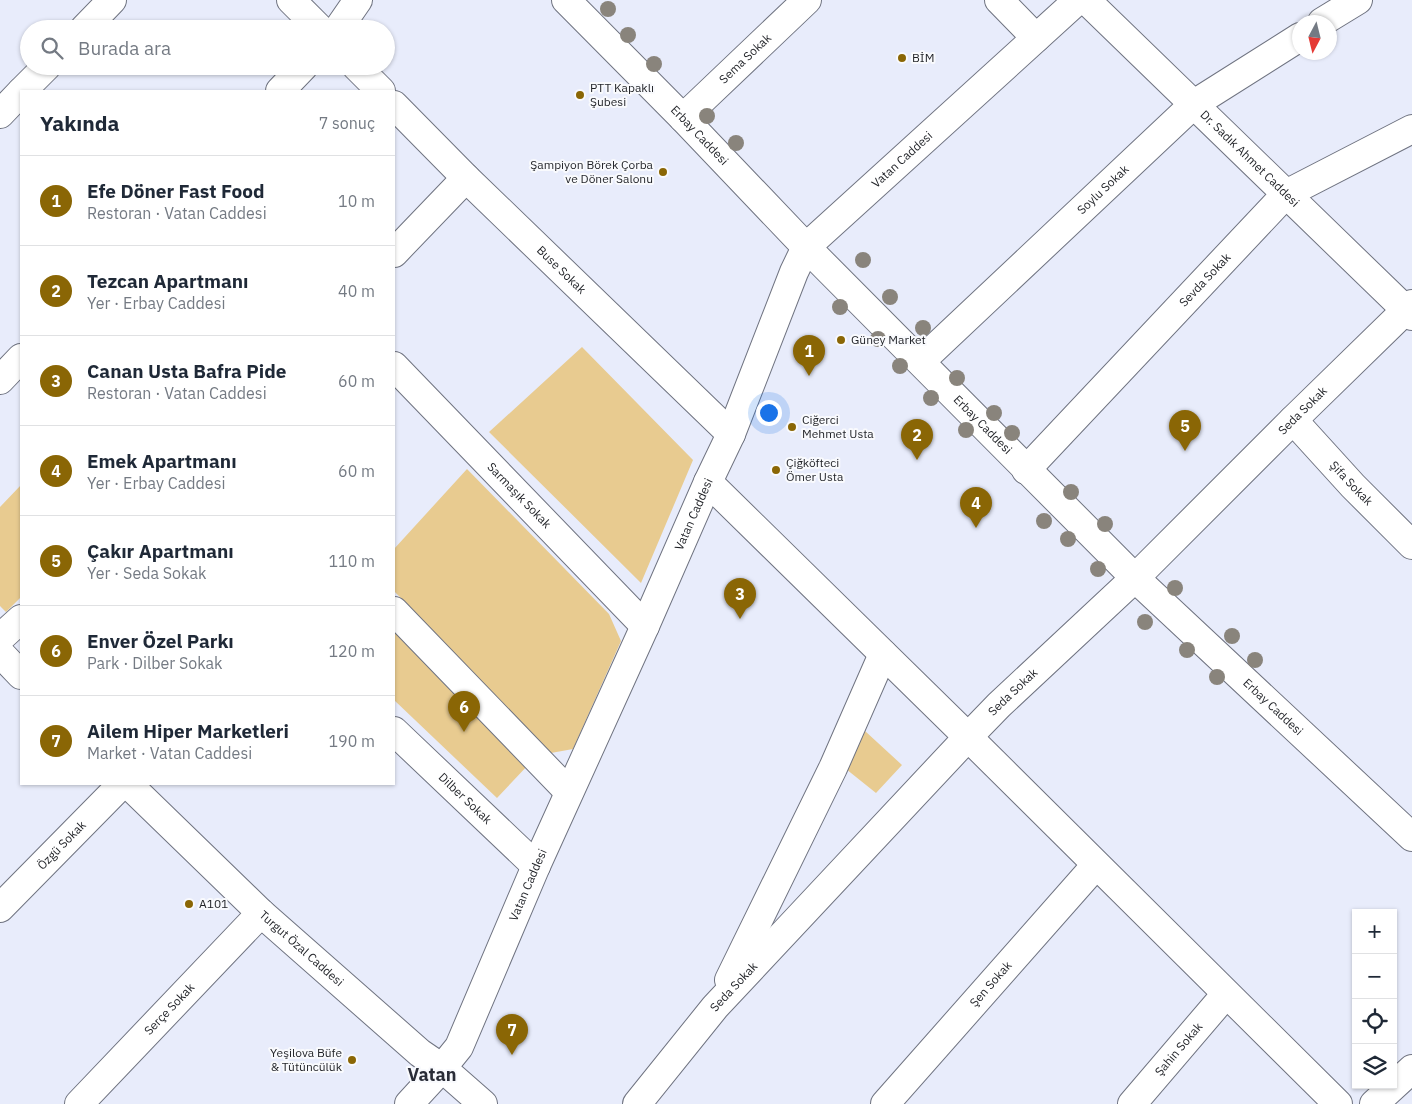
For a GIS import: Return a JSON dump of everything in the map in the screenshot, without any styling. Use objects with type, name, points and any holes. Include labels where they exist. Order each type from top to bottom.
[{"type":"street","points":[[93,20],[112,0]]},
{"type":"street","points":[[291,0],[311,20]]},
{"type":"street","points":[[344,20],[358,0]]},
{"type":"street","name":"Erbay Caddesi","points":[[566,0],[683,118],[806,247],[1135,578],[1412,837]]},
{"type":"street","name":"Sema Sokak","points":[[683,118],[807,0]]},
{"type":"street","points":[[999,0],[1036,38]]},
{"type":"street","name":"Vatan Caddesi","points":[[409,1104],[459,1047],[536,866],[731,434],[794,272],[806,247],[1078,0]]},
{"type":"street","name":"Dr. Sadık Ahmet Caddesi","points":[[1086,0],[1286,194],[1410,310]]},
{"type":"street","points":[[1333,15],[1358,0]]},
{"type":"street","name":"Soylu Sokak","points":[[921,361],[1194,104],[1292,42]]},
{"type":"street","points":[[24,90],[38,75]]},
{"type":"street","points":[[281,90],[295,75]]},
{"type":"street","points":[[365,75],[380,90]]},
{"type":"street","points":[[0,114],[20,94]]},
{"type":"street","name":"Buse Sokak","points":[[395,106],[466,178],[731,434]]},
{"type":"street","name":"Sevda Sokak","points":[[1026,470],[1286,194],[1412,129]]},
{"type":"street","points":[[395,252],[466,178]]},
{"type":"street","name":"Seda Sokak","points":[[637,1104],[715,1007],[999,705],[1135,578],[1293,420],[1410,310]]},
{"type":"street","points":[[0,380],[20,359]]},
{"type":"street","name":"Sarmaşık Sokak","points":[[395,367],[645,626]]},
{"type":"street","name":"Şifa Sokak","points":[[1293,420],[1353,486],[1412,545]]},
{"type":"street","points":[[708,482],[1338,1104]]},
{"type":"street","points":[[395,612],[570,792]]},
{"type":"street","points":[[0,638],[20,620]]},
{"type":"street","points":[[0,653],[20,674]]},
{"type":"street","points":[[715,1007],[833,768],[883,654]]},
{"type":"street","name":"Dilber Sokak","points":[[395,732],[536,866]]},
{"type":"street","name":"Özgü Sokak","points":[[0,908],[121,785]]},
{"type":"street","name":"Turgut Özal Caddesi","points":[[129,785],[261,913],[420,1052],[442,1068],[483,1104]]},
{"type":"street","name":"Şen Sokak","points":[[886,1104],[1096,865]]},
{"type":"street","name":"Serçe Sokak","points":[[78,1104],[261,913]]},
{"type":"street","name":"Şahin Sokak","points":[[1132,1104],[1226,994]]},
{"type":"street","points":[[1374,1104],[1409,1080]]},
{"type":"shaded area","points":[[582,347],[693,460],[641,583],[489,432]]},
{"type":"shaded area","points":[[467,469],[609,614],[621,641],[573,749],[551,753],[395,592],[395,548]]},
{"type":"shaded area","points":[[20,486],[20,598],[6,612],[0,606],[0,507]]},
{"type":"shaded area","points":[[395,620],[530,763],[497,798],[395,701]]},
{"type":"shaded area","points":[[865,731],[902,765],[876,793],[846,769]]},
{"type":"place","name":"BİM","points":[[902,58]]},
{"type":"place","name":"PTT Kapaklı Şubesi","points":[[580,95]]},
{"type":"place","name":"Şampiyon Börek Çorba ve Döner Salonu","points":[[663,172]]},
{"type":"place","name":"Güney Market","points":[[841,340]]},
{"type":"place","name":"Efe Döner Fast Food","points":[[809,376]]},
{"type":"place","name":"Ciğerci Mehmet Usta","points":[[792,427]]},
{"type":"place","name":"Çakır Apartmanı","points":[[1185,451]]},
{"type":"place","name":"Tezcan Apartmanı","points":[[917,460]]},
{"type":"place","name":"Çiğköfteci Ömer Usta","points":[[776,470]]},
{"type":"place","name":"Emek Apartmanı","points":[[976,528]]},
{"type":"place","name":"Canan Usta Bafra Pide","points":[[740,619]]},
{"type":"place","name":"Enver Özel Parkı","points":[[464,732]]},
{"type":"place","name":"A101","points":[[189,904]]},
{"type":"place","name":"Ailem Hiper Marketleri","points":[[512,1055]]},
{"type":"place","name":"Yeşilova Büfe & Tütüncülük","points":[[352,1060]]},
{"type":"district","name":"Vatan","points":[[432,1075]]}]
